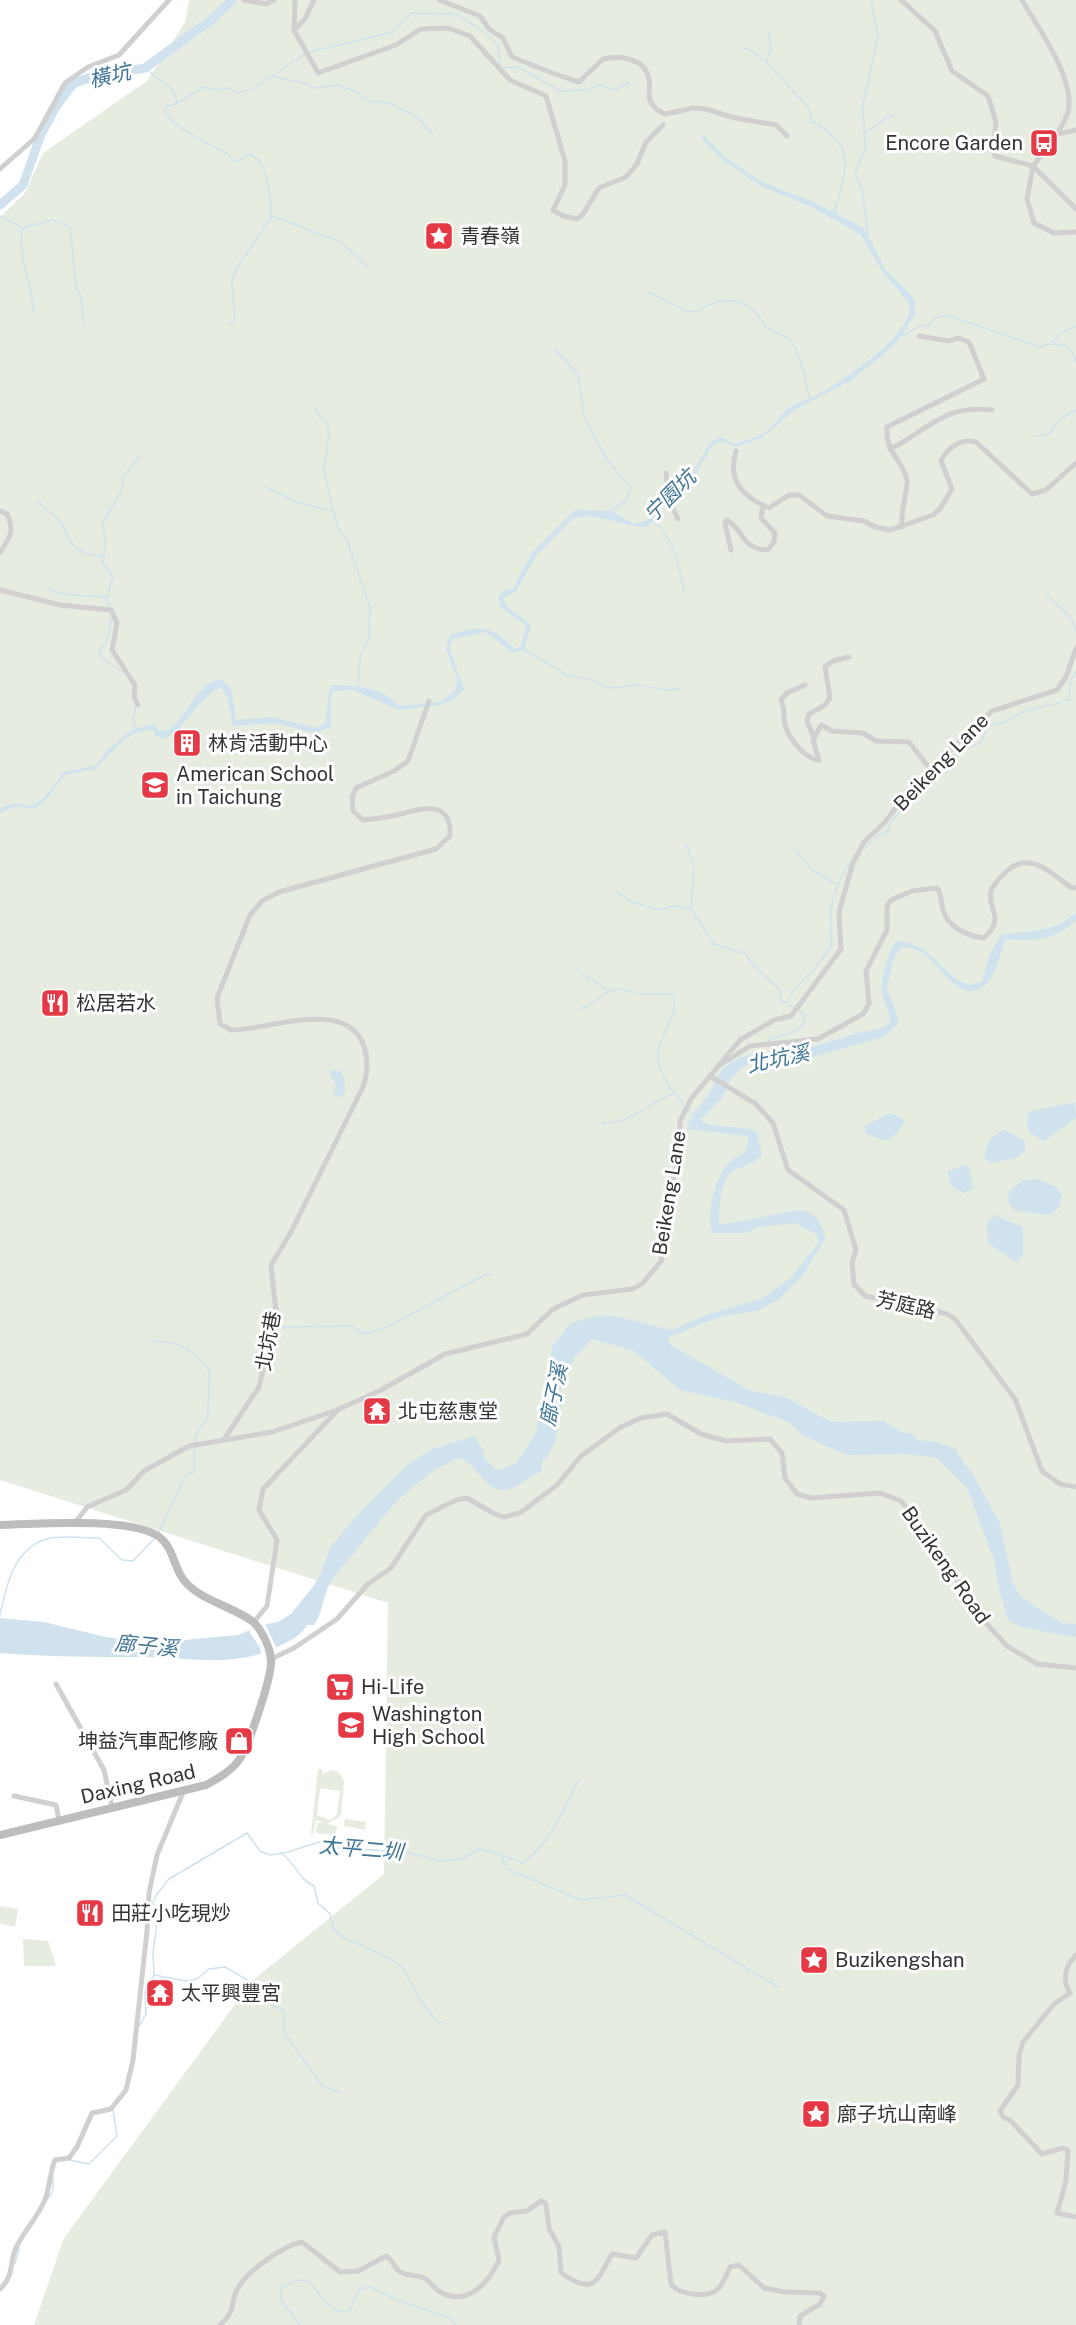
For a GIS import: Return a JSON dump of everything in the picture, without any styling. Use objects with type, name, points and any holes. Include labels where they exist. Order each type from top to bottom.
[{"type":"main road","points":[[0,1525],[75,1523],[137,1529],[155,1535],[167,1545],[183,1579],[199,1593],[254,1623],[271,1657]]},
{"type":"main road","name":"Daxing Road","points":[[0,1835],[210,1783],[230,1770],[241,1756],[261,1699],[271,1657]]},
{"type":"street","points":[[0,169],[35,138],[65,82],[88,67],[119,55],[169,0]]},
{"type":"street","points":[[244,0],[266,4],[274,0]]},
{"type":"street","points":[[295,0],[294,30],[318,73],[396,45],[422,29],[448,28],[470,36],[510,80],[546,96],[565,160],[565,185],[553,210],[571,218],[577,219],[584,214],[599,188],[626,177],[637,164],[646,142],[663,125]]},
{"type":"street","points":[[294,30],[305,19],[314,0]]},
{"type":"street","points":[[439,0],[480,16],[489,29],[503,38],[513,57],[552,75],[579,82],[603,59],[628,57],[643,68],[649,76],[649,100],[656,110],[665,114],[706,108],[735,118],[776,125],[787,136]]},
{"type":"street","points":[[901,0],[935,31],[952,71],[988,96],[996,122],[993,150],[995,156],[1033,166],[1076,209]]},
{"type":"street","points":[[1031,0],[1023,2],[1062,68],[1070,86],[1069,110],[1057,134],[1033,166],[1027,199],[1034,223],[1054,233],[1076,232]]},
{"type":"street","points":[[1057,134],[1076,130]]},
{"type":"street","points":[[1070,201],[1076,195]]},
{"type":"street","points":[[902,527],[900,511],[907,479],[890,449],[886,436],[887,427],[984,379],[969,342],[958,338],[948,341],[919,336]]},
{"type":"street","points":[[890,449],[936,419],[977,408],[992,410]]},
{"type":"street","points":[[736,452],[733,463],[734,476],[751,500],[769,508],[789,495],[799,495],[827,516],[864,520],[881,529],[902,527],[933,515],[952,489],[941,461],[949,449],[956,444],[976,442],[1032,494],[1046,490],[1076,463]]},
{"type":"street","points":[[666,473],[669,501],[678,519]]},
{"type":"street","points":[[731,550],[725,523],[727,520],[733,523],[746,543],[758,549],[768,550],[774,542],[775,533],[761,518],[763,506]]},
{"type":"street","points":[[0,511],[7,514],[12,528],[11,536],[0,552]]},
{"type":"street","points":[[0,590],[60,605],[111,610],[117,623],[112,650],[135,685],[134,697],[138,705]]},
{"type":"street","name":"Beikeng Lane","points":[[75,1523],[87,1507],[126,1490],[144,1471],[189,1446],[225,1438],[272,1432],[337,1410],[381,1390],[445,1354],[527,1334],[553,1309],[583,1295],[632,1289],[642,1284],[661,1261],[664,1251],[668,1199],[679,1158],[680,1121],[691,1099],[740,1040],[774,1020],[791,1016],[834,962],[842,942],[839,912],[858,852],[864,842],[930,769],[992,711],[1014,702],[1057,690],[1066,677],[1076,648]]},
{"type":"street","points":[[805,685],[787,693],[781,700],[785,727],[804,755],[811,760],[819,760],[807,721],[809,714],[825,705],[830,698],[825,667],[833,661],[849,657]]},
{"type":"street","name":"北坑巷","points":[[225,1438],[260,1387],[276,1312],[271,1265],[304,1206],[365,1080],[366,1052],[360,1034],[347,1023],[318,1019],[231,1030],[220,1024],[217,998],[250,915],[262,901],[279,892],[436,849],[450,836],[450,824],[445,815],[437,810],[426,808],[389,817],[363,820],[353,811],[352,798],[356,788],[394,771],[408,761],[429,701]]},
{"type":"street","points":[[814,738],[821,725],[832,731],[863,733],[876,741],[909,742],[930,769]]},
{"type":"street","points":[[718,1065],[750,1046],[818,1039],[863,1014],[868,1004],[866,971],[887,930],[887,906],[891,900],[926,887],[937,888],[941,894],[944,912],[958,929],[967,935],[984,938],[994,924],[996,914],[990,898],[991,891],[1010,868],[1028,862],[1038,864],[1070,887],[1076,888]]},
{"type":"street","name":"芳庭路","points":[[710,1076],[756,1104],[773,1123],[788,1170],[843,1210],[856,1250],[852,1272],[858,1291],[865,1296],[947,1314],[955,1319],[1015,1399],[1042,1471],[1060,1484],[1076,1487]]},
{"type":"street","points":[[254,1623],[267,1606],[277,1540],[259,1510],[263,1489],[337,1410]]},
{"type":"street","name":"Buzikeng Road","points":[[271,1657],[294,1648],[338,1619],[368,1584],[391,1568],[426,1515],[456,1500],[467,1498],[504,1517],[520,1513],[556,1485],[581,1456],[621,1426],[641,1418],[667,1414],[701,1434],[726,1442],[770,1439],[782,1454],[785,1478],[797,1494],[811,1498],[880,1493],[901,1501],[945,1557],[974,1610],[1007,1646],[1037,1664],[1076,1668]]},
{"type":"street","points":[[56,1684],[104,1770],[112,1806]]},
{"type":"street","points":[[0,2289],[9,2279],[14,2254],[22,2234],[37,2216],[46,2197],[55,2160],[69,2158],[77,2147],[92,2113],[111,2109],[126,2090],[133,2060],[149,1893],[157,1855],[183,1790]]},
{"type":"street","points":[[14,1796],[56,1806],[59,1820]]},
{"type":"street","points":[[1076,1955],[1066,1972],[1065,1984],[1070,1993],[1054,2004],[1023,2042],[1019,2055],[1018,2085],[1000,2111],[1003,2118],[1010,2120],[1042,2154],[1062,2148],[1068,2150],[1066,2181],[1057,2213],[1076,2217]]},
{"type":"street","points":[[220,2325],[230,2317],[235,2305],[236,2290],[249,2274],[291,2245],[302,2242],[340,2272],[358,2271],[386,2256],[392,2259],[402,2272],[425,2278],[433,2288],[445,2294],[454,2296],[477,2291],[485,2285],[499,2260],[494,2237],[504,2217],[510,2213],[527,2211],[541,2201],[546,2204],[549,2228],[559,2247],[561,2272],[580,2284],[588,2287],[595,2284],[612,2254],[636,2258],[652,2235],[665,2232],[670,2284],[675,2289],[680,2292],[706,2294],[715,2291],[730,2266],[739,2265],[764,2288],[785,2292],[820,2293],[824,2296],[825,2299],[820,2304],[800,2316],[799,2325]]},
{"type":"shaded area","points":[[189,0],[1076,0],[1076,2325],[34,2325],[64,2238],[253,1980],[384,1874],[388,1603],[0,1480],[0,217],[25,193],[43,153],[147,81],[185,22]]},
{"type":"shaded area","points":[[318,1769],[322,1769],[322,1774],[332,1770],[339,1772],[344,1781],[341,1816],[327,1824],[337,1826],[336,1835],[316,1833],[317,1823],[323,1823],[316,1820],[313,1834],[311,1834]],"holes":[[[320,1788],[340,1791],[337,1814],[331,1820],[317,1815]]]},
{"type":"shaded area","points":[[345,1819],[366,1822],[365,1830],[344,1826]]},
{"type":"shaded area","points":[[0,1906],[18,1909],[15,1927],[0,1924]]},
{"type":"shaded area","points":[[23,1939],[48,1941],[56,1966],[24,1966]]},
{"type":"water","points":[[704,136],[726,158],[762,182],[813,202],[864,228],[885,269],[914,299],[915,315],[897,342],[850,381],[794,410],[762,438],[734,447],[722,441],[713,445],[688,487],[666,503],[647,527],[590,517],[571,520],[536,556],[516,591],[503,598],[507,607],[531,627],[524,649],[514,653],[485,632],[453,639],[449,648],[464,689],[452,701],[440,705],[398,710],[354,690],[333,691],[331,727],[314,733],[275,723],[233,726],[227,697],[221,687],[205,698],[180,728],[164,739],[155,735],[153,729],[137,732],[124,740],[95,769],[65,775],[44,802],[33,809],[16,806],[0,813],[0,809],[4,806],[12,804],[32,806],[43,799],[64,772],[95,766],[108,750],[136,728],[155,725],[159,731],[171,729],[199,692],[213,681],[221,679],[231,689],[236,720],[271,717],[315,728],[326,723],[328,695],[332,685],[377,691],[400,706],[440,702],[456,690],[457,679],[446,649],[450,635],[486,629],[500,636],[515,650],[521,646],[526,625],[501,608],[498,597],[505,590],[513,589],[532,553],[575,510],[611,511],[634,524],[645,521],[663,500],[685,484],[711,442],[721,437],[733,444],[760,435],[789,408],[841,381],[889,342],[908,315],[909,303],[882,271],[861,235],[812,207],[761,186],[723,160],[701,138]]},
{"type":"water","points":[[1076,913],[1076,920],[1052,936],[1034,940],[1005,939],[991,978],[982,988],[973,991],[955,984],[923,953],[912,948],[901,947],[893,961],[887,989],[898,1017],[897,1025],[883,1037],[813,1057],[763,1060],[744,1066],[731,1078],[722,1098],[700,1120],[713,1125],[750,1129],[757,1132],[762,1155],[728,1175],[722,1188],[719,1225],[800,1210],[815,1216],[826,1237],[803,1275],[779,1299],[759,1310],[716,1318],[667,1338],[671,1345],[749,1390],[787,1398],[831,1422],[883,1421],[901,1432],[912,1434],[917,1440],[937,1442],[955,1449],[973,1475],[999,1521],[1013,1583],[1021,1597],[1062,1623],[1076,1624],[1076,1637],[1024,1628],[1009,1621],[1000,1594],[994,1560],[967,1488],[937,1458],[905,1454],[847,1455],[804,1436],[788,1422],[735,1402],[680,1390],[634,1351],[592,1339],[574,1358],[569,1370],[561,1377],[561,1410],[557,1434],[554,1445],[542,1462],[542,1471],[517,1486],[501,1490],[489,1484],[471,1466],[460,1459],[439,1468],[413,1487],[389,1510],[330,1583],[314,1625],[307,1625],[291,1640],[262,1653],[229,1660],[0,1653],[0,1618],[44,1622],[106,1637],[151,1643],[238,1635],[262,1625],[278,1622],[291,1614],[312,1588],[320,1576],[330,1548],[354,1519],[408,1464],[432,1449],[475,1436],[484,1452],[484,1458],[497,1470],[516,1464],[536,1432],[553,1345],[571,1323],[601,1315],[619,1317],[671,1330],[712,1313],[761,1299],[791,1278],[819,1242],[816,1234],[795,1223],[759,1227],[745,1233],[712,1233],[710,1216],[715,1188],[728,1164],[745,1152],[748,1143],[748,1136],[687,1129],[693,1114],[709,1094],[720,1072],[743,1057],[812,1046],[879,1029],[890,1024],[881,986],[896,941],[910,943],[921,948],[961,982],[971,985],[982,981],[990,954],[1001,935],[1049,928]]},
{"type":"water","points":[[331,1070],[340,1071],[344,1077],[345,1093],[339,1097],[334,1094],[336,1084],[330,1075]]},
{"type":"water","points":[[1075,1102],[1076,1118],[1044,1141],[1032,1134],[1027,1126],[1029,1112]]},
{"type":"water","points":[[889,1113],[905,1121],[897,1133],[886,1141],[865,1133],[865,1126]]},
{"type":"water","points":[[1004,1130],[1025,1141],[1025,1151],[1016,1158],[992,1163],[984,1158],[986,1148],[995,1135]]},
{"type":"water","points":[[967,1164],[974,1188],[964,1193],[952,1187],[947,1172]]},
{"type":"water","points":[[1038,1179],[1056,1187],[1062,1196],[1058,1209],[1050,1215],[1015,1211],[1008,1202],[1009,1191],[1024,1180]]},
{"type":"water","points":[[994,1215],[1023,1227],[1023,1255],[1017,1263],[988,1243],[987,1224]]},
{"type":"pier","points":[[265,1624],[277,1649],[262,1658],[260,1648],[249,1631]]},
{"type":"waterway","name":"橫坑","points":[[0,205],[23,185],[40,137],[55,108],[73,84],[91,77],[145,68],[211,20],[232,0]]},
{"type":"waterway","name":"宁園坑","points":[[868,235],[862,189],[855,174],[865,148],[863,104],[878,36],[871,0]]},
{"type":"waterway","points":[[309,52],[393,32],[412,13],[457,14],[498,45],[500,64]]},
{"type":"waterway","points":[[767,61],[771,48],[769,33]]},
{"type":"waterway","points":[[742,49],[747,48],[766,62],[808,107],[812,121],[827,131],[843,151],[845,173],[834,214]]},
{"type":"waterway","points":[[178,103],[203,87],[216,90],[230,88],[237,93],[253,89],[305,54]]},
{"type":"waterway","points":[[503,68],[518,67],[560,91],[587,90],[599,85],[615,90],[629,83]]},
{"type":"waterway","points":[[145,68],[172,89],[178,103],[167,106],[164,111],[177,125],[226,153],[237,162],[249,154],[256,158],[265,172],[272,216],[341,242],[368,267]]},
{"type":"waterway","points":[[273,76],[305,83],[314,88],[338,85],[357,92],[371,102],[389,103],[417,117],[433,134]]},
{"type":"waterway","points":[[865,132],[894,115]]},
{"type":"waterway","points":[[0,216],[22,228],[22,249],[34,313]]},
{"type":"waterway","points":[[228,325],[235,320],[232,281],[236,269],[272,216]]},
{"type":"waterway","points":[[22,228],[52,220],[70,227],[76,287],[81,297],[84,324]]},
{"type":"waterway","points":[[650,293],[689,311],[727,301],[750,308],[761,319],[765,327],[791,340],[800,358],[810,398]]},
{"type":"waterway","points":[[902,336],[918,327],[928,326],[935,318],[947,315],[1039,347],[1051,344],[1062,345],[1071,351],[1076,362]]},
{"type":"waterway","points":[[1052,342],[1062,332],[1076,326]]},
{"type":"waterway","points":[[554,349],[578,374],[584,415],[594,437],[608,461],[631,488],[625,502],[611,512]]},
{"type":"waterway","points":[[315,407],[319,416],[327,424],[329,434],[324,470],[333,511],[339,530],[347,540],[370,608],[369,638],[360,657],[358,687]]},
{"type":"waterway","points":[[1038,436],[1049,434],[1058,421],[1076,410]]},
{"type":"waterway","points":[[112,608],[106,601],[113,577],[101,560],[106,550],[103,522],[121,492],[124,476],[140,456]]},
{"type":"waterway","points":[[266,487],[299,503],[332,511]]},
{"type":"waterway","points":[[38,501],[60,521],[73,545],[89,554],[104,556]]},
{"type":"waterway","points":[[652,520],[660,527],[671,544],[685,594]]},
{"type":"waterway","points":[[48,588],[61,594],[106,597]]},
{"type":"waterway","points":[[1046,594],[1071,618],[1076,630]]},
{"type":"waterway","points":[[112,619],[107,641],[100,650],[100,657],[124,673]]},
{"type":"waterway","points":[[523,649],[567,675],[591,680],[608,688],[639,685],[666,690],[683,688]]},
{"type":"waterway","points":[[864,849],[879,835],[888,831],[891,822],[922,784],[944,769],[958,752],[981,743],[987,726],[1005,722],[1022,712],[1069,700],[1070,682],[1076,671]]},
{"type":"waterway","points":[[136,705],[133,719],[136,730]]},
{"type":"waterway","points":[[686,844],[694,868],[691,908]]},
{"type":"waterway","points":[[796,851],[812,870],[836,884]]},
{"type":"waterway","points":[[794,1008],[787,1003],[794,990],[832,945],[830,921],[833,899],[846,868],[853,858]]},
{"type":"waterway","points":[[616,892],[634,903],[660,910],[674,906],[691,909],[714,944],[746,954],[753,965],[780,990],[781,1000],[787,1003]]},
{"type":"waterway","points":[[573,967],[609,991],[621,989],[636,993]]},
{"type":"waterway","points":[[579,1009],[591,1004],[609,991]]},
{"type":"waterway","points":[[641,994],[673,994],[673,1014],[659,1046],[658,1054],[664,1078],[684,1105]]},
{"type":"waterway","name":"北坑溪","points":[[768,1041],[797,1030],[804,1022],[805,1015],[800,1012]]},
{"type":"waterway","points":[[603,1123],[630,1117],[672,1094]]},
{"type":"waterway","points":[[689,1110],[693,1117]]},
{"type":"waterway","points":[[283,1327],[351,1326],[365,1334],[389,1326],[486,1274],[492,1275]]},
{"type":"waterway","points":[[155,1341],[186,1348],[209,1370],[208,1418],[198,1430],[195,1442]]},
{"type":"waterway","points":[[159,1532],[185,1476],[194,1472],[194,1446]]},
{"type":"waterway","points":[[0,1615],[13,1570],[19,1559],[36,1544],[59,1537],[99,1538],[122,1560],[133,1561],[155,1538]]},
{"type":"waterway","points":[[501,1855],[523,1863],[533,1854],[556,1825],[579,1780]]},
{"type":"waterway","name":"太平二圳","points":[[140,2025],[146,2014],[145,1991],[154,1975],[153,1953],[157,1922],[153,1902],[157,1894],[169,1879],[247,1833],[260,1851],[270,1855],[319,1842],[338,1848],[406,1852],[440,1861],[461,1859],[480,1849],[501,1855],[507,1869],[581,1900],[625,1895],[778,1987]]},
{"type":"waterway","points":[[281,1853],[304,1879],[314,1886],[318,1903],[330,1914],[333,1927],[340,1936],[389,1958],[403,1968],[419,1998],[437,2022],[444,2022]]},
{"type":"waterway","points":[[154,1975],[186,1981],[197,1979],[209,1969],[225,1967],[266,1991],[271,2005],[284,2011],[284,2032],[323,2087],[340,2092]]},
{"type":"waterway","name":"太平二圳","points":[[70,2160],[89,2164],[117,2136],[113,2110]]},
{"type":"waterway","name":"太平二圳","points":[[47,2200],[53,2191],[53,2177]]},
{"type":"waterway","name":"太平二圳","points":[[15,2264],[19,2248]]},
{"type":"waterway","points":[[300,2325],[280,2299],[282,2288],[296,2280],[309,2281],[330,2306],[342,2312],[349,2312],[359,2289],[370,2287],[395,2299],[450,2318],[456,2325]]},
{"type":"place","name":"Encore Garden","points":[[1044,143]]},
{"type":"place","name":"青春嶺","points":[[439,236]]},
{"type":"place","name":"林肯活動中心","points":[[187,743]]},
{"type":"place","name":"American School in Taichung","points":[[155,785]]},
{"type":"place","name":"松居若水","points":[[55,1003]]},
{"type":"place","name":"北屯慈惠堂","points":[[377,1411]]},
{"type":"place","name":"Hi-Life","points":[[340,1687]]},
{"type":"place","name":"Washington High School","points":[[351,1725]]},
{"type":"place","name":"坤益汽車配修廠","points":[[239,1741]]},
{"type":"place","name":"田莊小吃現炒","points":[[90,1913]]},
{"type":"place","name":"Buzikengshan","points":[[814,1960]]},
{"type":"place","name":"太平興豐宮","points":[[160,1993]]},
{"type":"place","name":"廍子坑山南峰","points":[[816,2114]]},
{"type":"water label","name":"廍子溪","points":[[554,1395]]},
{"type":"water label","name":"廍子溪","points":[[146,1646]]}]
